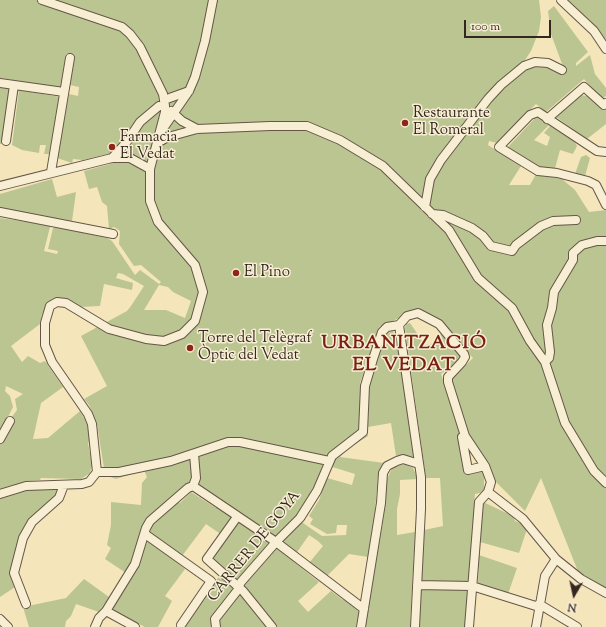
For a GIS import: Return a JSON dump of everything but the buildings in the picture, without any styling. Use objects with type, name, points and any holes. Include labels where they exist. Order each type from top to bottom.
[{"type":"street","points":[[0,494],[26,486],[64,485],[89,482],[97,472],[92,424],[85,407],[52,362],[48,353],[44,336],[45,323],[50,306],[57,302],[66,303],[109,329],[155,341],[172,339],[188,330],[195,320],[203,292],[195,265],[158,222],[148,193],[150,169],[165,112],[163,94],[140,47],[122,26],[42,0]]},
{"type":"street","points":[[158,139],[189,91],[202,55],[213,0]]},
{"type":"street","points":[[560,0],[594,31],[606,49]]},
{"type":"street","points":[[51,172],[70,58]]},
{"type":"street","points":[[425,207],[430,179],[441,160],[488,99],[501,85],[524,66],[535,62],[548,63],[562,70]]},
{"type":"street","points":[[0,83],[64,92]]},
{"type":"street","points":[[6,141],[14,85]]},
{"type":"street","points":[[548,119],[584,87],[604,105],[606,104]]},
{"type":"street","points":[[112,158],[126,143],[134,129],[148,114],[164,103],[189,91]]},
{"type":"street","points":[[164,103],[182,121],[197,129]]},
{"type":"street","points":[[606,152],[598,151],[538,112],[530,115],[498,146],[538,171],[557,173],[588,181],[596,185],[606,205]]},
{"type":"street","points":[[148,114],[159,117],[161,125]]},
{"type":"street","points":[[158,139],[197,129],[307,126],[369,156],[383,166],[455,237],[465,258],[478,278],[512,308],[530,341],[545,362],[565,423],[594,471],[606,482]]},
{"type":"street","points":[[126,143],[126,151],[132,158],[150,169]]},
{"type":"street","points":[[0,186],[51,172],[112,158],[149,160],[153,157]]},
{"type":"street","points":[[0,212],[113,234]]},
{"type":"street","points":[[432,214],[443,215],[472,228],[483,236],[491,246],[512,251],[516,245],[541,226],[553,222],[576,220]]},
{"type":"street","points":[[545,362],[549,358],[550,352],[547,325],[552,308],[554,292],[573,260],[573,254],[582,246],[597,240],[606,242]]},
{"type":"street","points":[[415,627],[421,509],[421,477],[418,445],[399,325],[407,316],[418,313],[439,324],[464,354],[465,358],[448,377],[465,436],[485,466],[491,482],[488,492],[479,502],[469,627]]},
{"type":"street","name":"CARRER DE GOYA","points":[[216,627],[215,619],[238,587],[276,542],[300,518],[309,505],[317,491],[329,461],[340,449],[363,432],[366,386],[382,332],[387,327],[399,325]]},
{"type":"street","points":[[0,439],[10,421]]},
{"type":"street","points":[[465,436],[462,437],[468,470],[485,466]]},
{"type":"street","points":[[97,472],[120,472],[171,461],[217,445],[240,442],[329,461]]},
{"type":"street","points":[[95,627],[99,618],[106,611],[135,564],[150,521],[188,488],[193,486],[196,478],[194,454]]},
{"type":"street","points":[[361,627],[381,503],[383,473],[387,466],[403,459],[419,464]]},
{"type":"street","points":[[26,604],[14,572],[23,538],[32,522],[59,498],[64,485]]},
{"type":"street","points":[[193,486],[276,542],[364,609]]},
{"type":"street","points":[[488,492],[522,519],[556,558],[581,580],[606,593]]},
{"type":"street","points":[[237,517],[207,559],[238,587],[272,627]]},
{"type":"street","points":[[145,534],[211,581]]},
{"type":"street","points":[[536,627],[546,576],[556,558]]},
{"type":"street","points":[[181,625],[219,571]]},
{"type":"street","points":[[417,585],[472,586],[539,606],[577,627]]},
{"type":"street","points":[[106,611],[135,627]]},
{"type":"street","points":[[0,620],[8,627]]},
{"type":"green space","points":[[0,0],[539,0],[541,17],[539,31],[531,51],[523,63],[524,69],[544,65],[561,73],[565,72],[551,34],[548,11],[554,6],[588,52],[576,63],[576,66],[590,55],[595,74],[606,88],[606,96],[601,99],[584,79],[546,112],[536,104],[497,143],[489,141],[488,145],[521,166],[509,185],[530,185],[536,174],[562,179],[575,190],[589,212],[606,210],[606,594],[581,579],[541,478],[525,511],[482,468],[456,410],[449,382],[473,358],[439,324],[417,310],[379,327],[360,383],[368,436],[346,450],[340,457],[384,463],[378,476],[374,522],[368,557],[349,554],[326,577],[309,563],[323,546],[318,541],[309,535],[295,555],[277,542],[300,521],[322,536],[346,535],[347,525],[337,525],[336,533],[327,534],[310,524],[313,519],[309,516],[319,500],[327,478],[352,485],[355,474],[323,464],[311,496],[298,516],[276,540],[198,489],[197,462],[194,480],[155,512],[126,573],[105,559],[111,548],[107,545],[111,525],[111,502],[141,505],[142,483],[147,477],[144,470],[116,479],[105,475],[97,424],[89,405],[84,399],[107,386],[81,336],[127,311],[131,306],[144,286],[123,274],[118,273],[116,278],[133,283],[132,290],[104,284],[100,306],[81,307],[67,299],[58,299],[45,313],[42,314],[40,324],[11,346],[22,362],[28,356],[40,363],[45,361],[63,387],[41,403],[33,439],[48,438],[80,411],[88,424],[90,441],[88,443],[92,465],[90,473],[81,479],[41,478],[40,480],[28,481],[0,489],[0,444],[14,420],[11,418],[17,410],[15,399],[23,394],[6,386],[5,391],[10,396],[13,407],[0,433],[0,218],[49,225],[50,227],[44,251],[57,254],[58,251],[48,249],[53,228],[56,227],[107,238],[112,241],[135,275],[140,270],[159,284],[161,282],[141,265],[134,266],[119,244],[120,231],[114,227],[109,229],[107,206],[102,202],[97,187],[89,189],[84,171],[110,164],[108,154],[83,160],[73,159],[72,163],[57,158],[69,94],[78,96],[79,87],[70,85],[74,59],[66,54],[61,88],[0,78]],"holes":[[[159,285],[168,287],[173,292],[191,301],[185,318],[166,310],[144,310]]]},
{"type":"green space","points":[[567,0],[606,0],[606,40],[586,18]]},
{"type":"green space","points":[[0,87],[11,89],[3,144],[0,144]]},
{"type":"green space","points":[[19,90],[60,97],[49,154],[44,154],[46,145],[40,145],[39,153],[22,150],[12,145]]},
{"type":"green space","points":[[581,95],[591,97],[602,108],[606,107],[606,124],[587,139],[556,117]]},
{"type":"green space","points":[[536,117],[549,125],[534,140],[547,146],[550,137],[544,133],[550,126],[575,142],[577,146],[573,154],[560,150],[554,172],[536,166],[507,148]]},
{"type":"green space","points":[[586,155],[590,158],[585,176],[575,174],[581,157]]},
{"type":"green space","points":[[52,179],[57,197],[76,192],[72,221],[0,209],[0,194]]},
{"type":"green space","points":[[410,323],[425,345],[431,344],[443,331],[462,357],[462,359],[441,374],[456,416],[466,472],[482,470],[484,474],[484,492],[475,494],[469,579],[467,581],[421,581],[424,530],[443,526],[440,478],[426,478],[405,328],[406,324]]},
{"type":"green space","points":[[392,331],[397,335],[414,455],[412,457],[396,456],[391,423],[368,427],[369,386],[373,369],[386,335]]},
{"type":"green space","points":[[404,464],[413,468],[418,479],[400,480],[400,494],[397,509],[397,535],[415,532],[410,627],[365,627],[384,515],[387,479],[392,468]]},
{"type":"green space","points":[[30,490],[58,490],[58,497],[41,511],[15,560],[18,585],[0,597],[0,499]]},
{"type":"green space","points":[[191,492],[216,508],[218,506],[233,516],[222,535],[206,524],[182,556],[147,530],[157,517],[177,501],[180,503]]},
{"type":"green space","points":[[483,502],[513,516],[515,521],[528,526],[519,553],[480,542]]},
{"type":"green space","points":[[238,519],[271,542],[237,582],[211,559]]},
{"type":"green space","points":[[150,541],[185,569],[165,596],[172,601],[158,627],[145,627],[114,611],[113,607],[138,569],[137,568],[147,542]]},
{"type":"green space","points":[[277,544],[297,559],[294,562],[319,582],[298,601],[308,612],[331,591],[343,600],[345,598],[359,612],[356,627],[277,627],[242,584]]},
{"type":"green space","points":[[479,555],[517,568],[508,594],[478,584]]},
{"type":"green space","points":[[221,575],[235,587],[214,627],[181,627],[208,588]]},
{"type":"green space","points":[[84,579],[109,597],[99,612],[76,604],[71,616],[66,621],[65,627],[29,627],[23,607],[66,598]]},
{"type":"green space","points":[[421,590],[467,590],[468,592],[466,627],[419,627]]},
{"type":"green space","points":[[240,592],[269,627],[218,627],[216,620]]},
{"type":"place","name":"Restaurante El Romeral","points":[[405,123]]},
{"type":"place","name":"Farmacia El Vedat","points":[[112,147]]},
{"type":"place","name":"El Pino","points":[[236,273]]},
{"type":"place","name":"Torre del Telègraf Òptic del Vedat","points":[[190,348]]},
{"type":"district","name":"URBANITZACIÓ EL VEDAT","points":[[404,356]]}]
